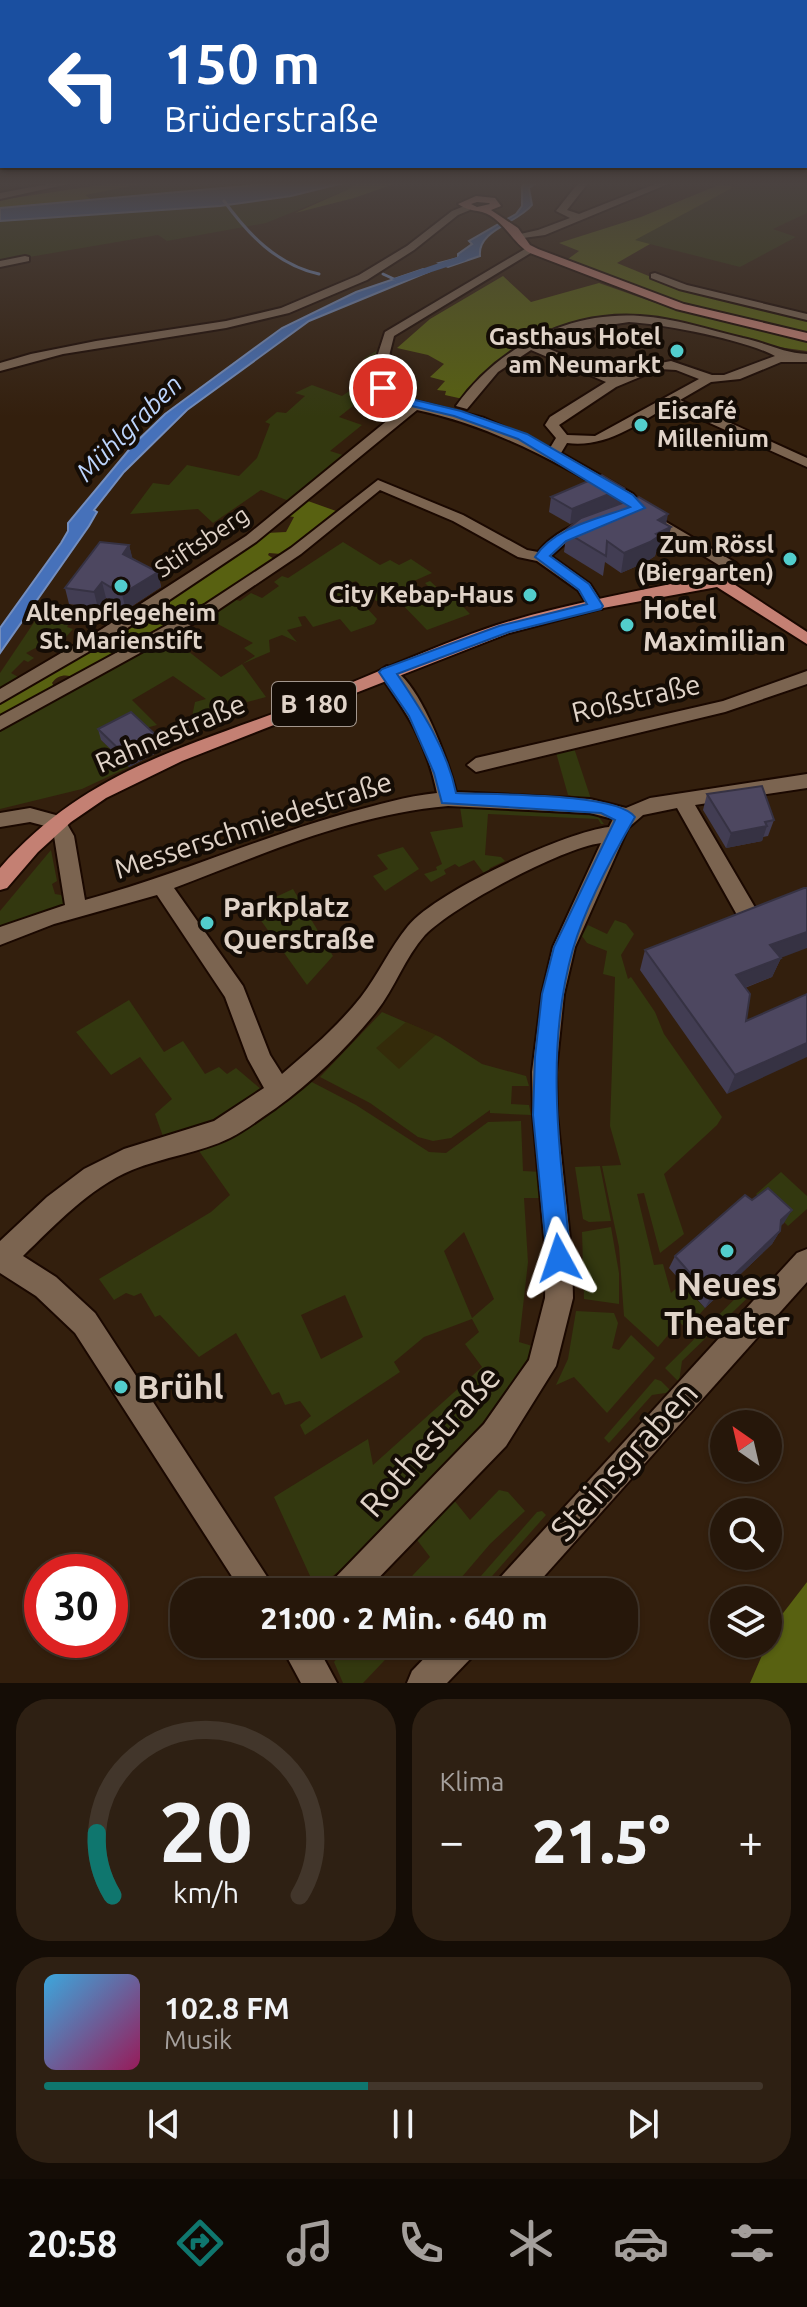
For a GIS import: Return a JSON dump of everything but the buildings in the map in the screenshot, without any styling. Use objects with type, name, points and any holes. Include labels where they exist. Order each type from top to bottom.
[{"type":"main road","points":[[560,261],[680,307],[807,337]]},
{"type":"main road","points":[[731,574],[807,639]]},
{"type":"main road","name":"B 180","points":[[589,607],[731,574]]},
{"type":"main road","name":"Rahnestraße","points":[[56,822],[97,794],[167,759],[504,629],[589,607]]},
{"type":"main road","name":"B 180","points":[[0,882],[27,849],[56,822]]},
{"type":"street","points":[[0,367],[74,349],[261,317],[324,296],[359,280],[390,261]]},
{"type":"street","points":[[511,261],[389,334],[384,345],[381,370],[383,388],[394,398],[460,410],[523,437],[628,497],[631,510],[725,561],[731,566],[731,574]]},
{"type":"street","points":[[655,276],[683,287],[807,317]]},
{"type":"street","points":[[460,410],[493,372],[528,344],[597,324],[645,320],[733,339],[783,356],[807,358]]},
{"type":"street","points":[[528,344],[618,383]]},
{"type":"street","points":[[704,382],[684,367],[659,364],[618,383],[555,420],[552,425],[563,438],[596,440],[704,382],[734,377],[783,356]]},
{"type":"street","points":[[672,401],[763,440],[807,463]]},
{"type":"street","name":"Stiftsberg","points":[[0,697],[108,633],[251,539],[416,404]]},
{"type":"street","points":[[553,455],[563,438]]},
{"type":"street","points":[[0,724],[212,607],[296,551],[378,484],[458,518],[523,554],[542,557],[584,587],[589,607]]},
{"type":"street","points":[[542,557],[548,547],[561,538],[603,520]]},
{"type":"street","points":[[387,672],[417,715],[443,773],[448,799]]},
{"type":"street","name":"Roßstraße","points":[[476,765],[725,706],[772,692],[807,677]]},
{"type":"street","points":[[252,1578],[85,1323],[57,1293],[29,1272],[0,1259],[56,1206],[93,1178],[124,1161],[221,1130],[279,1091],[329,1048],[369,1004],[415,932],[427,920],[497,878],[570,843],[620,826],[650,805],[807,781]]},
{"type":"street","name":"Messerschmiedestraße","points":[[0,936],[76,909],[161,885],[244,851],[413,802],[448,799],[604,807],[620,826]]},
{"type":"street","points":[[682,800],[749,916]]},
{"type":"street","points":[[0,820],[30,815],[56,822],[64,836],[76,909]]},
{"type":"street","name":"Rothestraße","points":[[357,1578],[495,1435],[542,1366],[559,1298],[559,1258],[545,1115],[545,1057],[553,994],[564,947],[620,826]]},
{"type":"street","points":[[161,885],[235,993],[260,1059],[279,1091]]},
{"type":"street","name":"Steinsgraben","points":[[521,1578],[807,1262]]},
{"type":"street","points":[[305,1658],[320,1683]]},
{"type":"street","points":[[424,1683],[448,1658]]},
{"type":"green space","points":[[572,261],[621,261],[617,263],[678,288],[807,320],[807,334],[696,308],[649,293]]},
{"type":"green space","points":[[715,261],[752,261],[740,267]]},
{"type":"green space","points":[[503,276],[531,302],[599,283],[667,307],[807,341],[807,351],[763,345],[636,317],[549,335],[534,326],[506,334],[513,340],[509,344],[519,347],[463,399],[445,395],[446,391],[437,390],[445,381],[430,377],[444,364],[428,355],[397,348],[430,319]]},
{"type":"green space","points":[[379,349],[375,366],[377,387],[339,417],[362,425],[330,451],[346,456],[289,501],[261,490],[213,523],[198,509],[130,514],[153,483],[169,485],[187,465],[239,476],[257,458],[270,424],[265,422],[277,412],[286,413],[305,396],[295,393],[312,385],[342,396],[358,385],[365,358]]},
{"type":"green space","points":[[308,501],[336,511],[281,554],[269,553],[274,559],[227,592],[76,678],[60,676],[52,683],[55,688],[0,718],[0,700],[266,533],[286,532],[294,517],[287,516]]},
{"type":"green space","points":[[343,542],[380,565],[390,560],[399,565],[411,559],[432,573],[414,581],[418,585],[409,589],[423,603],[439,597],[425,583],[430,581],[444,594],[449,592],[470,614],[427,630],[394,596],[376,601],[356,581],[351,583],[355,595],[377,619],[374,624],[351,632],[340,619],[313,627],[305,616],[298,617],[302,626],[287,630],[297,642],[282,635],[269,640],[270,652],[242,664],[255,656],[244,648],[253,643],[203,616],[230,598],[240,601],[251,593],[262,598],[279,586],[274,582],[282,576],[288,578]]},
{"type":"green space","points":[[39,615],[70,621],[67,627],[73,629],[66,637],[56,637],[26,653],[34,658],[28,662],[24,660],[11,673],[20,678],[0,689],[0,673]]},
{"type":"green space","points":[[169,636],[221,677],[242,664],[266,697],[247,702],[242,696],[227,701],[230,706],[192,717],[195,702],[206,699],[173,676],[132,700],[157,725],[101,740],[129,767],[82,789],[0,809],[0,727]]},
{"type":"green space","points":[[573,745],[591,799],[568,795],[555,749]]},
{"type":"green space","points":[[460,807],[598,816],[604,824],[598,819],[488,814],[485,855],[501,857],[505,861],[490,868],[486,876],[474,860],[459,867],[455,864],[444,870],[446,874],[431,882],[424,874],[437,870],[436,867],[442,864],[430,832],[463,827]]},
{"type":"green space","points":[[403,847],[419,869],[385,891],[373,876],[388,869],[377,855]]},
{"type":"green space","points":[[51,850],[57,881],[52,884],[55,894],[61,895],[65,901],[63,905],[0,927],[0,911]]},
{"type":"green space","points":[[293,889],[333,956],[307,985],[252,908]]},
{"type":"green space","points":[[615,920],[626,924],[634,934],[621,955],[628,979],[631,977],[655,1012],[664,1034],[722,1117],[664,1174],[684,1234],[660,1253],[644,1193],[637,1194],[654,1265],[663,1264],[671,1293],[681,1284],[705,1308],[687,1329],[679,1322],[658,1347],[624,1316],[619,1247],[602,1166],[621,1165],[610,1126],[615,977],[603,974],[607,951],[587,943],[582,936],[588,925],[607,934]]},
{"type":"green space","points":[[129,1000],[164,1052],[183,1041],[205,1074],[219,1067],[227,1074],[236,1068],[262,1090],[228,1115],[165,1142],[155,1114],[172,1099],[140,1057],[111,1075],[76,1032]]},
{"type":"green space","points":[[382,1012],[440,1037],[482,1064],[526,1076],[529,1086],[512,1086],[511,1104],[529,1105],[531,1115],[490,1113],[490,1110],[451,1138],[433,1141],[418,1137],[370,1103],[320,1077]]},
{"type":"green space","points":[[308,1080],[356,1105],[429,1152],[446,1153],[488,1122],[521,1121],[523,1171],[543,1172],[544,1198],[524,1198],[528,1262],[519,1342],[539,1348],[437,1478],[379,1536],[330,1578],[311,1578],[274,1497],[368,1439],[373,1465],[482,1367],[465,1344],[479,1332],[472,1319],[424,1337],[394,1362],[400,1372],[305,1435],[300,1425],[311,1416],[300,1401],[285,1405],[279,1392],[272,1395],[236,1333],[199,1357],[160,1315],[155,1317],[141,1293],[134,1296],[126,1293],[114,1300],[99,1279],[211,1212],[230,1195],[199,1151],[257,1121]],"holes":[[[464,1232],[494,1299],[472,1318],[444,1251]],[[345,1295],[363,1337],[321,1359],[301,1315]]]},
{"type":"green space","points":[[600,1166],[611,1221],[589,1222],[583,1219],[575,1167]]},
{"type":"green space","points":[[781,1172],[807,1196],[807,1209],[788,1226],[756,1194]]},
{"type":"green space","points":[[611,1227],[619,1273],[619,1304],[584,1299],[582,1232]]},
{"type":"green space","points":[[756,1278],[766,1280],[682,1361],[679,1382],[665,1368]]},
{"type":"green space","points":[[576,1311],[614,1313],[618,1323],[612,1348],[619,1350],[631,1335],[655,1358],[607,1413],[574,1377],[556,1385],[568,1359]]},
{"type":"green space","points":[[655,1379],[672,1392],[652,1395],[609,1443],[604,1438]]},
{"type":"green space","points":[[499,1490],[508,1492],[525,1511],[490,1544],[461,1578],[410,1578],[430,1557],[411,1532],[449,1494],[470,1520]]},
{"type":"green space","points":[[542,1511],[546,1515],[490,1578],[479,1578],[537,1512]]},
{"type":"green space","points":[[807,1582],[807,1683],[750,1683],[761,1658],[782,1658],[782,1614]]},
{"type":"green space","points":[[337,1658],[387,1658],[363,1683],[343,1683],[334,1662]]},
{"type":"sand","points":[[406,1022],[436,1035],[399,1069],[376,1048]]},
{"type":"water","points":[[448,261],[467,261],[448,267],[439,263]]},
{"type":"water","points":[[423,269],[428,272],[309,321],[187,410],[124,472],[94,510],[97,512],[89,526],[0,653],[0,628],[61,543],[68,531],[68,523],[133,445],[165,414],[282,328],[356,292]]},
{"type":"waterway","points":[[285,261],[319,274]]},
{"type":"waterway","name":"Mühlgraben","points":[[398,279],[456,261]]},
{"type":"waterway","points":[[383,274],[396,280]]},
{"type":"place","name":"Gasthaus Hotel am Neumarkt","points":[[677,351]]},
{"type":"place","name":"Eiscafé Millenium","points":[[641,425]]},
{"type":"place","name":"Zum Rössl (Biergarten)","points":[[790,559]]},
{"type":"place","name":"Altenpflegeheim St. Marienstift","points":[[121,586]]},
{"type":"place","name":"City Kebap-Haus","points":[[530,595]]},
{"type":"place","name":"Hotel Maximilian","points":[[627,625]]},
{"type":"place","name":"Parkplatz Querstraße","points":[[207,923]]},
{"type":"place","name":"Neues Theater","points":[[727,1251]]},
{"type":"place","name":"Brühl","points":[[121,1387]]},
{"type":"route","points":[[383,388],[394,398],[457,413],[523,437],[628,497],[638,508],[561,538],[548,547],[542,557],[577,580],[596,606],[504,629],[387,672],[395,679],[417,715],[443,773],[448,799],[604,807],[626,817],[614,834],[564,947],[553,994],[544,1072],[545,1115],[559,1258]]}]
